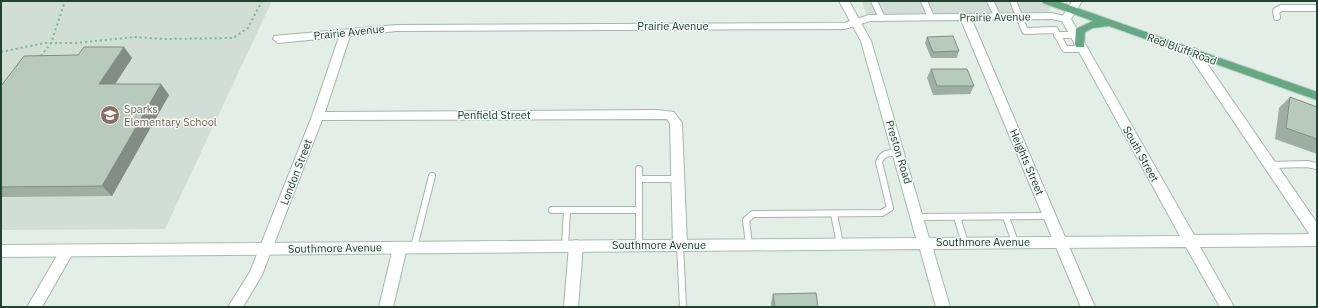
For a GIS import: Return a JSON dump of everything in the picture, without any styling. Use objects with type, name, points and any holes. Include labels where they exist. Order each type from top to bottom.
[{"type":"main road","name":"Red Bluff Road","points":[[1047,1],[1317,96]]},
{"type":"main road","points":[[1079,43],[1080,31],[1086,26],[1095,23],[1112,24]]},
{"type":"street","name":"Preston Road","points":[[844,1],[857,21],[866,41],[943,307]]},
{"type":"street","name":"Prairie Avenue","points":[[278,39],[404,28],[845,26],[869,18],[1051,16],[1072,10]]},
{"type":"street","name":"South Street","points":[[1072,10],[1079,43],[1226,307]]},
{"type":"street","name":"Heights Street","points":[[965,17],[1088,307]]},
{"type":"street","name":"London Street","points":[[235,307],[255,275],[266,249],[318,116],[346,32]]},
{"type":"street","points":[[1193,52],[1317,234]]},
{"type":"street","name":"Penfield Street","points":[[318,116],[670,115],[676,123],[678,179]]},
{"type":"street","points":[[678,179],[680,245]]},
{"type":"street","name":"Southmore Avenue","points":[[1,251],[1317,240]]},
{"type":"street","points":[[570,246],[571,307]]},
{"type":"street","points":[[386,307],[400,248]]},
{"type":"street","points":[[34,307],[66,250]]},
{"type":"lane","points":[[874,1],[882,18]]},
{"type":"lane","points":[[924,1],[931,18]]},
{"type":"lane","points":[[990,1],[998,17]]},
{"type":"lane","points":[[1013,1],[1018,17],[1025,31],[1055,30],[1065,49],[1079,43]]},
{"type":"lane","points":[[1277,17],[1276,11],[1281,8],[1317,8]]},
{"type":"lane","points":[[1057,35],[1079,43]]},
{"type":"lane","points":[[748,244],[746,220],[753,214],[882,213],[890,208],[879,162],[881,157],[886,153],[899,153]]},
{"type":"lane","points":[[1270,165],[1308,164],[1317,166]]},
{"type":"lane","points":[[639,169],[639,246]]},
{"type":"lane","points":[[414,247],[432,176]]},
{"type":"lane","points":[[638,179],[678,179]]},
{"type":"lane","points":[[552,210],[639,210]]},
{"type":"lane","points":[[567,210],[570,246]]},
{"type":"lane","points":[[834,214],[840,244]]},
{"type":"lane","points":[[918,217],[1050,216]]},
{"type":"lane","points":[[958,217],[965,242]]},
{"type":"lane","points":[[1006,217],[1015,242]]},
{"type":"lane","points":[[680,245],[683,307]]},
{"type":"path","points":[[37,62],[51,43],[65,1]]},
{"type":"path","points":[[1,52],[32,45],[75,43],[134,37],[164,39],[233,38],[242,34],[248,28],[262,1]]},
{"type":"shaded area","name":"Sparks Elementary School","points":[[1,1],[272,1],[165,229],[1,230]]},
{"type":"shaded area","points":[[862,1],[1054,1],[1048,12],[866,14]]},
{"type":"building","points":[[953,36],[959,51],[933,52],[927,37]]},
{"type":"building","points":[[84,47],[124,47],[99,84],[161,84],[102,186],[1,187],[1,86],[24,56],[78,55]]},
{"type":"building","points":[[931,69],[967,69],[974,86],[937,86]]},
{"type":"building","points":[[1290,97],[1317,107],[1317,139],[1286,128]]},
{"type":"building","points":[[816,293],[818,307],[775,307],[773,294]]},
{"type":"place","name":"Sparks Elementary School","points":[[110,115]]}]
